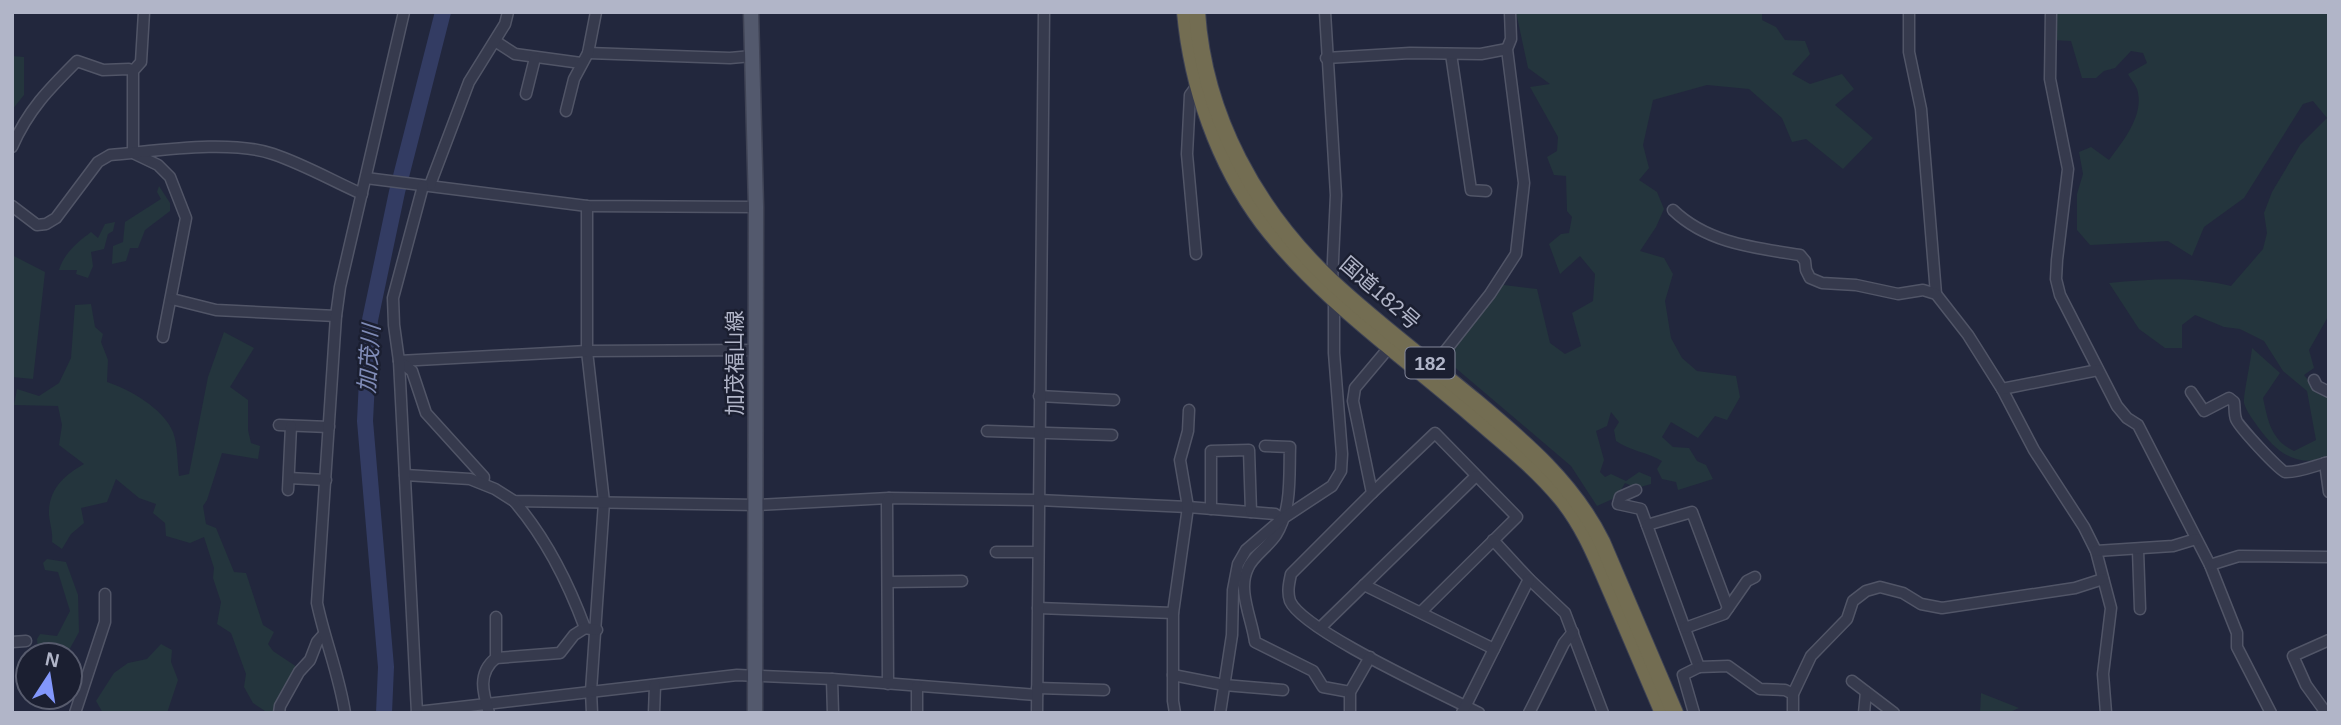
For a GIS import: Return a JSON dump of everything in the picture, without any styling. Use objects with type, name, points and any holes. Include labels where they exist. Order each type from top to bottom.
[{"type":"highway","name":"国道182号","points":[[1185,12],[1198,84],[1221,149],[1240,186],[1271,232],[1296,261],[1428,370],[1531,465],[1562,499],[1593,549],[1663,713]]},
{"type":"highway","name":"国道182号","points":[[1197,12],[1205,67],[1229,141],[1271,214],[1333,290]]},
{"type":"highway","name":"国道182号","points":[[1428,370],[1540,458],[1582,506],[1602,542],[1675,713]]},
{"type":"main road","name":"加茂福山線","points":[[751,12],[756,207],[755,713]]},
{"type":"street","points":[[133,153],[133,71],[141,62],[144,12]]},
{"type":"street","points":[[345,713],[339,677],[324,634],[317,603],[336,316],[349,243],[404,12]]},
{"type":"street","points":[[508,12],[505,24],[469,82],[427,186],[393,298],[399,361],[417,713],[487,708],[591,691],[756,675],[832,678],[917,686],[1037,691],[1104,690]]},
{"type":"street","points":[[566,111],[573,79],[588,53],[596,12]]},
{"type":"street","points":[[1037,713],[1044,12]]},
{"type":"street","points":[[1220,713],[1232,635],[1233,590],[1238,564],[1247,550],[1282,519],[1332,486],[1341,471],[1340,416],[1334,353],[1336,195],[1325,12]]},
{"type":"street","points":[[1428,370],[1483,303],[1516,254],[1524,183],[1507,49],[1511,39],[1510,12]]},
{"type":"street","points":[[1909,12],[1909,52],[1921,108],[1936,294],[1968,335],[2003,389],[2035,450],[2084,527],[2096,551],[2111,608],[2103,674],[2106,713]]},
{"type":"street","points":[[2052,12],[2050,79],[2067,169],[2056,279],[2060,295],[2117,406],[2127,418],[2138,425],[2210,565],[2237,633],[2237,647],[2271,713]]},
{"type":"street","points":[[495,41],[515,54],[581,63]]},
{"type":"street","points":[[1326,58],[1410,53],[1481,54],[1507,49]]},
{"type":"street","points":[[588,53],[730,58],[752,56]]},
{"type":"street","points":[[1451,54],[1471,190],[1486,191]]},
{"type":"street","points":[[526,94],[535,58]]},
{"type":"street","points":[[12,147],[35,104],[77,61],[103,70],[133,71]]},
{"type":"street","points":[[1196,254],[1187,154],[1190,95],[1198,84]]},
{"type":"street","points":[[12,206],[37,225],[46,224],[56,218],[98,162],[110,155],[242,148],[272,154],[362,194]]},
{"type":"street","points":[[133,153],[158,165],[170,177],[186,218],[163,337]]},
{"type":"street","points":[[366,178],[587,206],[756,207]]},
{"type":"street","points":[[587,206],[587,351],[604,502],[591,629],[592,713]]},
{"type":"street","points":[[1673,211],[1688,225],[1744,247],[1800,255],[1805,261],[1810,278],[1822,283],[1856,285],[1898,294],[1923,290],[1936,294]]},
{"type":"street","points":[[172,299],[216,310],[336,316]]},
{"type":"street","points":[[1372,493],[1353,401],[1355,388],[1394,341]]},
{"type":"street","points":[[399,361],[587,351],[756,350]]},
{"type":"street","points":[[399,361],[412,371],[426,412],[484,477],[483,483]]},
{"type":"street","points":[[2003,389],[2098,370]]},
{"type":"street","points":[[2314,380],[2317,386],[2329,392]]},
{"type":"street","points":[[2191,392],[2204,411],[2229,398],[2234,402],[2236,420],[2280,470],[2287,472],[2327,463],[2329,492]]},
{"type":"street","points":[[1039,396],[1114,400]]},
{"type":"street","points":[[1175,713],[1173,613],[1188,507],[1180,460],[1188,431],[1189,410]]},
{"type":"street","points":[[279,425],[329,427]]},
{"type":"street","points":[[292,426],[288,484],[326,480]]},
{"type":"street","points":[[987,431],[1112,435]]},
{"type":"street","points":[[1422,611],[1517,517],[1435,433],[1292,574],[1288,587],[1291,602],[1343,644],[1464,709],[1479,713]]},
{"type":"street","points":[[1265,446],[1290,447],[1287,509],[1276,535],[1248,568],[1243,597],[1252,619],[1255,642],[1313,671],[1323,687],[1350,692]]},
{"type":"street","points":[[1211,509],[1211,451],[1249,450],[1251,512]]},
{"type":"street","points":[[405,475],[470,479],[483,483],[514,501],[535,526],[591,629]]},
{"type":"street","points":[[1321,627],[1476,476]]},
{"type":"street","points":[[1636,490],[1620,497],[1618,504],[1641,509],[1699,667]]},
{"type":"street","points":[[514,501],[757,505],[889,498],[1038,500],[1188,507],[1275,514],[1282,519]]},
{"type":"street","points":[[888,684],[889,498]]},
{"type":"street","points":[[1647,525],[1692,512],[1728,608]]},
{"type":"street","points":[[2096,551],[2173,546],[2196,539]]},
{"type":"street","points":[[1493,540],[1565,613],[1600,711]]},
{"type":"street","points":[[2138,550],[2140,609]]},
{"type":"street","points":[[996,552],[1038,551]]},
{"type":"street","points":[[2210,565],[2239,556],[2329,557]]},
{"type":"street","points":[[1685,628],[1724,614],[1748,580],[1755,577]]},
{"type":"street","points":[[1464,709],[1530,579]]},
{"type":"street","points":[[1793,713],[1793,694],[1811,656],[1847,619],[1853,601],[1866,590],[1880,587],[1903,593],[1921,604],[1942,608],[2075,588],[2103,579]]},
{"type":"street","points":[[888,582],[962,581]]},
{"type":"street","points":[[1364,585],[1422,611],[1494,649]]},
{"type":"street","points":[[75,713],[105,622],[105,594]]},
{"type":"street","points":[[1038,608],[1173,613]]},
{"type":"street","points":[[496,617],[496,658]]},
{"type":"street","points":[[487,708],[483,699],[483,678],[488,664],[496,658],[560,653],[574,635],[591,629]]},
{"type":"street","points":[[1529,713],[1564,643],[1573,632]]},
{"type":"street","points":[[279,713],[280,706],[299,672],[310,660],[317,642],[324,634]]},
{"type":"street","points":[[2326,712],[2306,685],[2293,656],[2329,640]]},
{"type":"street","points":[[1350,713],[1350,692],[1370,657]]},
{"type":"street","points":[[1694,713],[1683,675],[1699,667],[1728,666],[1760,689],[1785,690],[1793,694]]},
{"type":"street","points":[[1173,675],[1224,685],[1283,690]]},
{"type":"street","points":[[832,678],[833,713]]},
{"type":"street","points":[[1852,681],[1894,713]]},
{"type":"street","points":[[654,713],[655,685]]},
{"type":"street","points":[[917,686],[917,713]]},
{"type":"street","points":[[1864,713],[1866,692]]},
{"type":"shaded area","points":[[1516,12],[1762,12],[1762,20],[1776,27],[1785,40],[1805,41],[1810,54],[1792,74],[1810,84],[1842,74],[1854,89],[1835,105],[1873,138],[1843,169],[1806,139],[1792,142],[1782,118],[1749,89],[1707,85],[1653,100],[1643,145],[1649,168],[1639,180],[1657,192],[1664,209],[1640,251],[1664,258],[1673,274],[1665,301],[1671,338],[1682,358],[1697,371],[1736,376],[1740,397],[1727,420],[1715,416],[1698,438],[1671,422],[1662,437],[1673,447],[1689,448],[1697,461],[1706,465],[1713,479],[1678,490],[1676,482],[1662,479],[1657,469],[1662,461],[1616,441],[1614,430],[1619,422],[1611,412],[1607,426],[1596,431],[1604,460],[1600,472],[1605,477],[1611,474],[1626,481],[1639,472],[1651,477],[1651,484],[1637,488],[1625,483],[1617,497],[1597,506],[1571,466],[1445,359],[1496,284],[1537,289],[1550,343],[1565,354],[1581,346],[1572,313],[1593,301],[1595,274],[1580,256],[1560,274],[1549,244],[1561,234],[1569,233],[1572,217],[1567,211],[1566,176],[1554,175],[1547,157],[1557,151],[1558,137],[1530,87],[1550,84],[1528,68]]},
{"type":"shaded area","points":[[2057,12],[2329,12],[2329,315],[2309,350],[2314,368],[2304,375],[2329,398],[2329,458],[2306,461],[2288,456],[2272,444],[2248,413],[2244,399],[2252,348],[2280,373],[2263,398],[2275,435],[2294,451],[2316,440],[2307,391],[2283,371],[2264,341],[2240,329],[2224,327],[2195,315],[2182,325],[2182,348],[2165,348],[2139,329],[2109,283],[2185,280],[2231,286],[2263,249],[2267,233],[2264,213],[2272,192],[2300,145],[2327,118],[2313,101],[2303,104],[2244,198],[2204,227],[2192,256],[2168,241],[2090,245],[2077,230],[2077,194],[2083,174],[2079,152],[2091,147],[2109,160],[2132,126],[2138,108],[2137,89],[2128,74],[2147,63],[2143,53],[2131,51],[2115,68],[2104,71],[2096,78],[2082,78],[2071,41],[2053,40]]},
{"type":"shaded area","points":[[12,56],[24,57],[24,95],[12,110]]},
{"type":"shaded area","points":[[159,186],[170,203],[170,211],[145,230],[138,248],[130,248],[126,261],[112,264],[113,246],[123,242],[125,222],[161,199],[157,192]]},
{"type":"shaded area","points":[[115,222],[104,249],[91,252],[93,266],[88,278],[76,274],[77,270],[59,270],[68,253],[81,240],[91,232],[98,238],[105,224]]},
{"type":"shaded area","points":[[12,255],[45,272],[33,379],[12,377]]},
{"type":"shaded area","points":[[91,304],[95,327],[103,334],[101,342],[108,360],[107,382],[145,401],[162,415],[173,432],[179,476],[189,474],[208,377],[224,332],[254,348],[230,387],[248,400],[248,430],[251,443],[260,446],[258,459],[222,453],[203,506],[206,524],[216,528],[234,572],[246,573],[263,625],[274,632],[268,644],[273,651],[297,667],[275,713],[268,713],[253,703],[244,687],[246,674],[231,633],[217,624],[221,602],[204,537],[190,543],[166,536],[165,523],[153,513],[156,504],[139,498],[116,479],[107,502],[81,508],[84,523],[71,534],[62,549],[52,542],[49,515],[51,498],[64,478],[84,464],[59,445],[62,425],[58,406],[14,405],[17,389],[39,396],[59,383],[71,358],[75,305]]},
{"type":"shaded area","points":[[47,559],[66,562],[78,595],[79,632],[74,641],[37,641],[40,634],[57,636],[70,611],[58,572],[45,570],[43,563]]},
{"type":"shaded area","points":[[161,644],[172,650],[171,662],[178,680],[167,713],[103,713],[96,701],[114,673],[128,663],[147,659]]},
{"type":"shaded area","points":[[1981,693],[2019,708],[2008,713],[1980,713]]},
{"type":"waterway","name":"加茂川","points":[[384,713],[386,667],[365,421],[370,320],[397,192],[443,12]]}]
